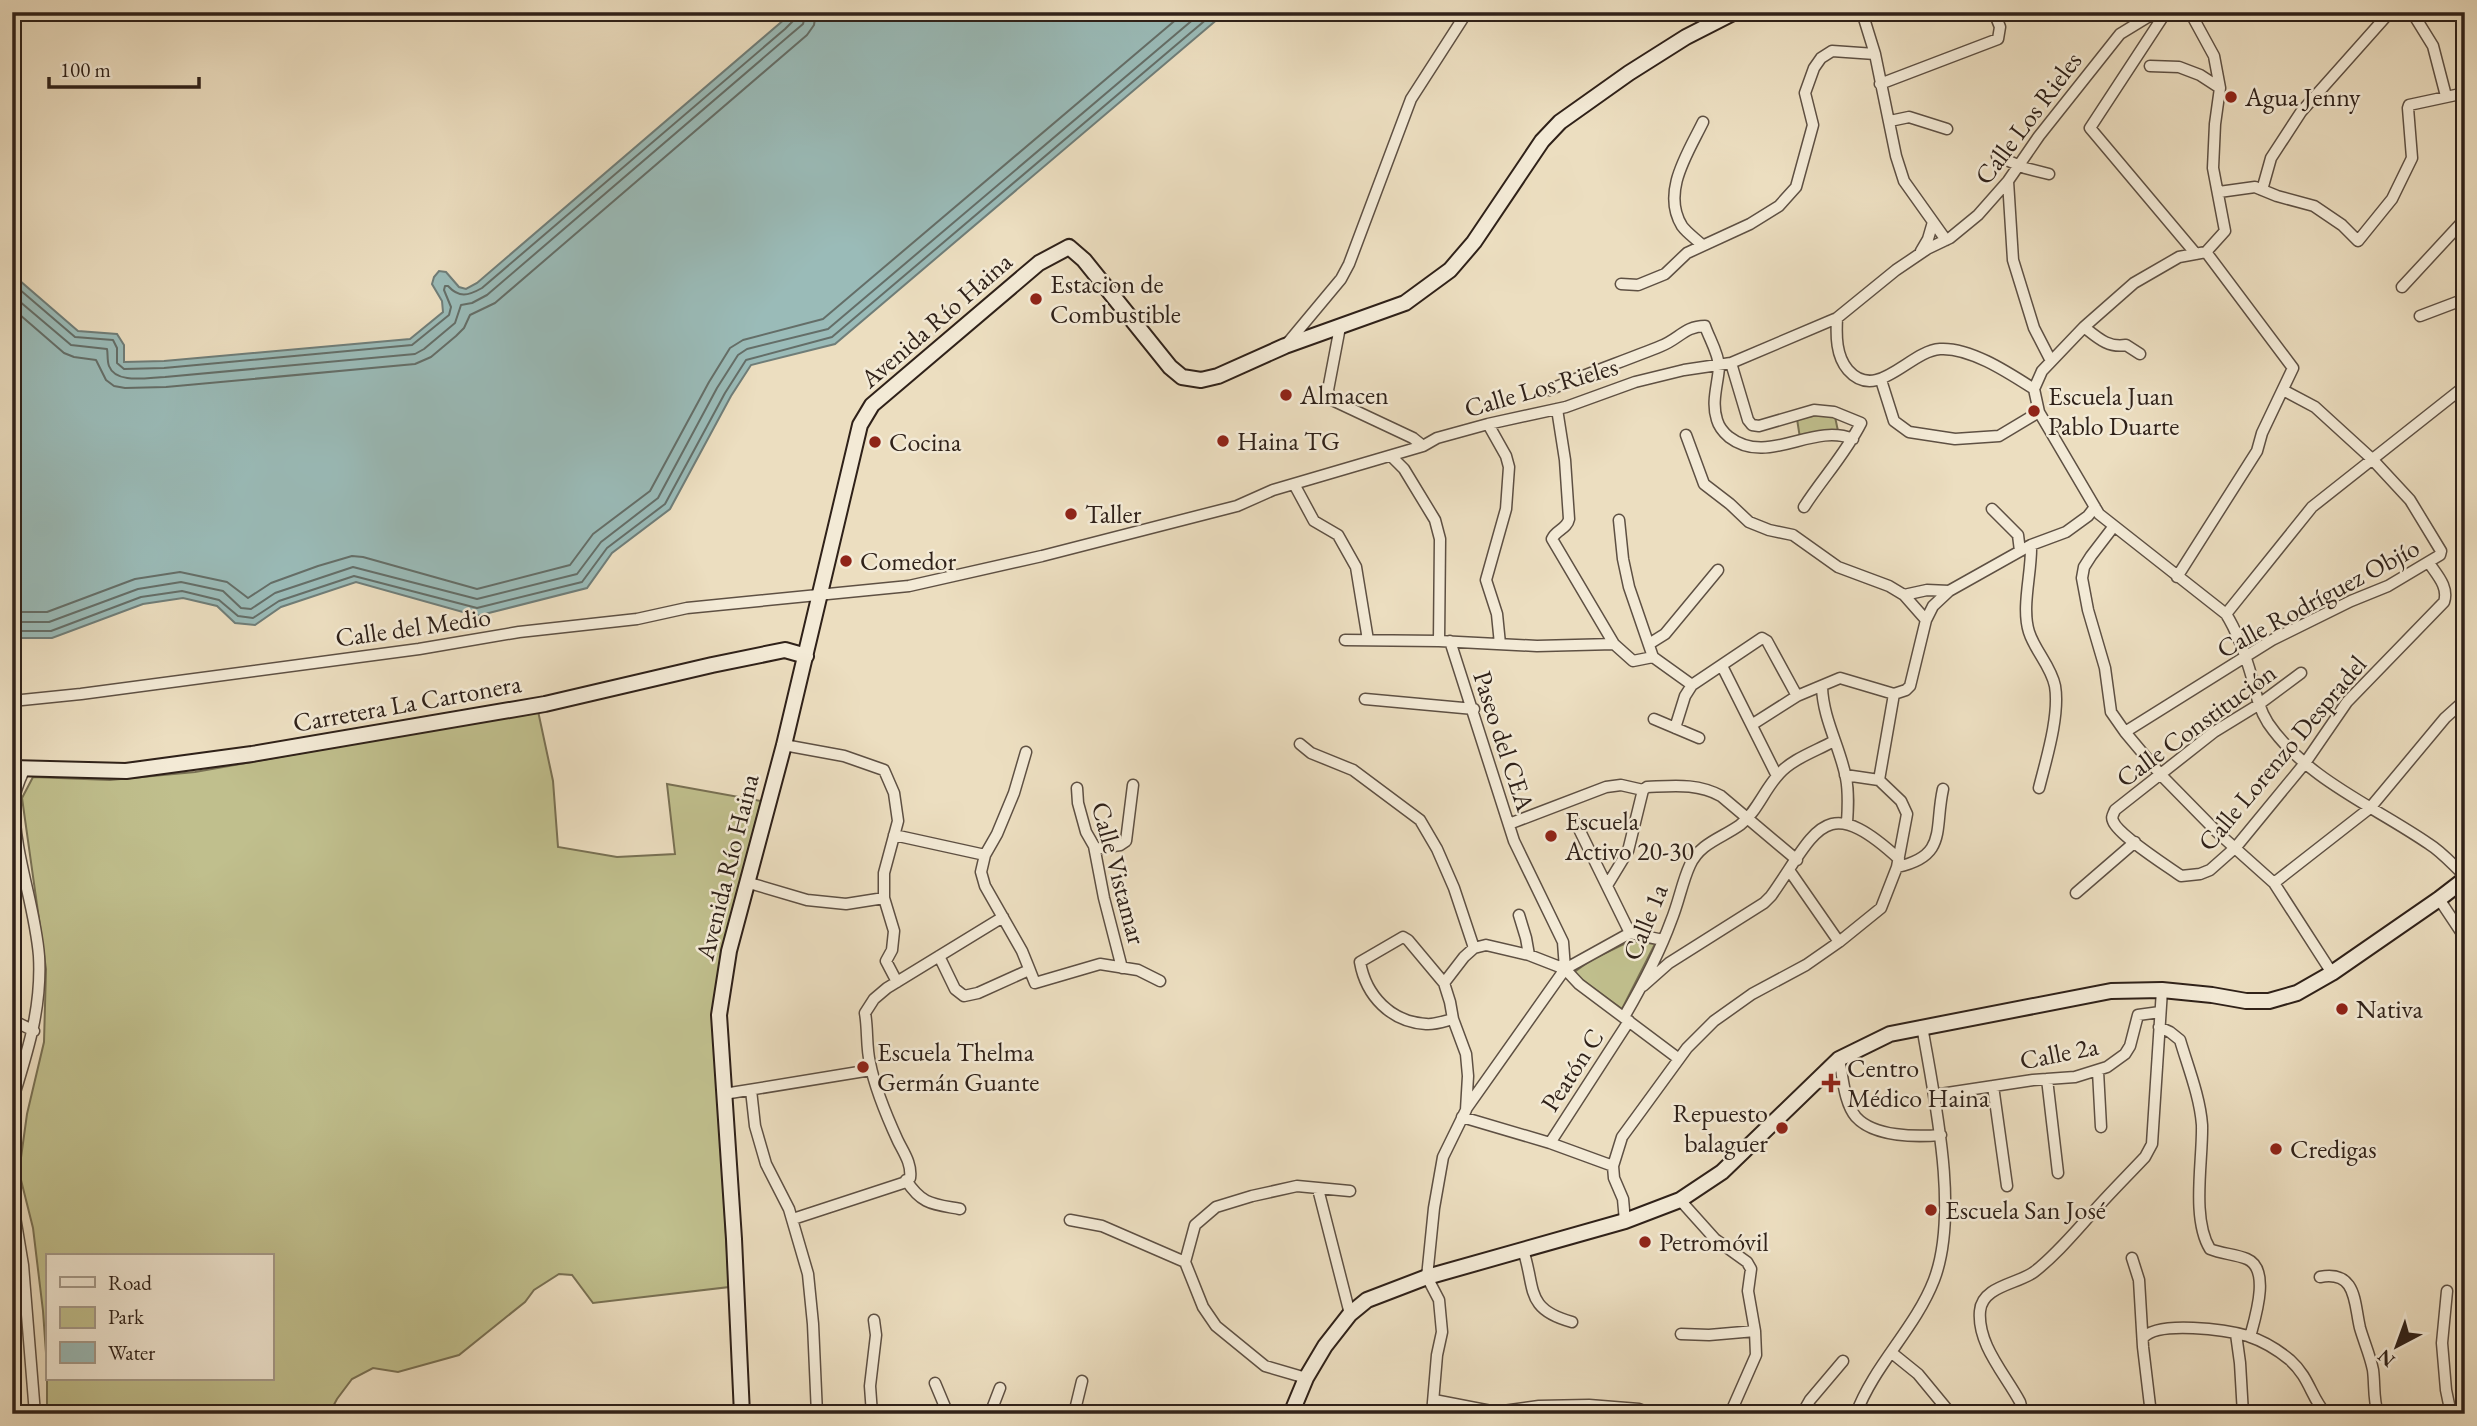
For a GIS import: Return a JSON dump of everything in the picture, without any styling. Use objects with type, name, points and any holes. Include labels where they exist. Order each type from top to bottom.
[{"type":"street","points":[[1286,345],[1341,279],[1411,99],[1467,12]]},
{"type":"street","name":"Avenida Río Haina","points":[[742,1414],[719,1015],[729,951],[784,745],[860,425],[872,405],[1039,263],[1069,247],[1084,260],[1170,367],[1182,377],[1201,380],[1218,376],[1286,345],[1405,303],[1450,270],[1474,242],[1542,141],[1560,122],[1663,51],[1735,12]]},
{"type":"street","points":[[1862,12],[1875,54],[1896,156],[1904,181],[1947,240]]},
{"type":"street","points":[[1880,84],[1998,39],[2000,27],[1994,12]]},
{"type":"street","name":"Calle Los Rieles","points":[[821,596],[909,586],[1042,556],[1237,506],[1294,484],[1423,446],[1437,438],[1557,409],[1635,382],[1684,370],[1731,363],[1837,318],[1896,270],[1919,254],[1947,240],[1978,215],[2008,181],[2039,136],[2120,34],[2156,12]]},
{"type":"street","points":[[2166,12],[2090,128],[2201,253],[2292,366],[2257,451],[2178,577]]},
{"type":"street","points":[[1291,1414],[1306,1378],[1325,1346],[1350,1314],[1367,1300],[1427,1277],[1625,1221],[1680,1200],[1722,1172],[1839,1059],[1890,1034],[2111,990],[2162,990],[2246,1001],[2269,1001],[2297,993],[2332,973],[2439,899],[2465,877],[2432,845],[2370,808],[2305,763],[2269,724],[2258,705],[2245,659],[2226,614],[2099,514],[2039,412],[2034,389],[2042,371],[2084,327],[2134,283],[2179,257],[2201,253],[2225,231],[2213,169],[2214,124],[2220,88],[2214,56],[2190,12]]},
{"type":"street","points":[[2262,190],[2271,158],[2301,112],[2390,12]]},
{"type":"street","points":[[2412,12],[2433,46],[2446,96]]},
{"type":"street","points":[[1621,284],[1638,285],[1665,274],[1687,253],[1750,224],[1779,206],[1796,187],[1812,125],[1805,93],[1814,68],[1821,58],[1832,51],[1875,54]]},
{"type":"street","points":[[2150,66],[2179,67],[2200,75],[2220,88]]},
{"type":"street","points":[[2219,192],[2255,187],[2314,206],[2342,225],[2358,241],[2392,199],[2412,158],[2407,108],[2409,105],[2465,93]]},
{"type":"street","points":[[1890,121],[1909,117],[1947,129]]},
{"type":"street","points":[[1702,245],[1683,226],[1677,212],[1674,186],[1703,122]]},
{"type":"street","points":[[1997,156],[2049,174]]},
{"type":"street","points":[[2008,181],[2012,260],[2034,328],[2051,361]]},
{"type":"street","points":[[2402,287],[2465,219]]},
{"type":"street","points":[[1919,254],[1928,239],[1933,222]]},
{"type":"street","points":[[2420,316],[2465,299]]},
{"type":"street","points":[[1837,318],[1840,360],[1851,373],[1867,381],[1881,380],[1918,355],[1940,349],[1966,354],[1994,364],[2034,389]]},
{"type":"street","points":[[1549,390],[1611,363],[1665,345],[1693,326],[1705,326],[1719,365],[1714,389],[1716,418],[1722,431],[1741,445],[1771,448],[1842,434],[1853,439]]},
{"type":"street","points":[[1340,327],[1328,390],[1330,399],[1413,438],[1423,446]]},
{"type":"street","points":[[2084,327],[2107,344],[2116,347],[2126,345],[2140,354]]},
{"type":"street","points":[[1731,363],[1748,420],[1752,425],[1759,426],[1814,410],[1834,412],[1861,423],[1853,439],[1804,507]]},
{"type":"street","points":[[1881,380],[1894,421],[1909,432],[1955,439],[1999,436],[2039,412]]},
{"type":"street","points":[[2226,614],[2312,508],[2465,386]]},
{"type":"street","name":"Calle Rodríguez Objío","points":[[2124,732],[2272,640],[2388,586],[2437,558],[2441,551],[2410,500],[2372,459],[2315,407],[2283,390]]},
{"type":"street","points":[[1557,409],[1565,460],[1569,519],[1568,524],[1554,534],[1552,539],[1614,644],[1633,661],[1653,657]]},
{"type":"street","points":[[1488,424],[1506,456],[1509,467],[1506,509],[1486,580],[1497,614],[1500,644]]},
{"type":"street","points":[[1686,435],[1704,484],[1731,504],[1749,522],[1793,535],[1838,567],[1889,586],[1904,595],[1926,620]]},
{"type":"street","points":[[1391,456],[1404,469],[1435,520],[1440,540],[1445,641]]},
{"type":"street","points":[[1294,484],[1314,521],[1338,535],[1356,567],[1368,640]]},
{"type":"street","points":[[1753,724],[1797,696],[1840,678],[1894,694],[1906,690],[1910,686],[1926,620],[1933,606],[1949,591],[2020,551],[2066,532],[2088,516],[2095,507]]},
{"type":"street","points":[[1992,509],[2018,535],[2020,551]]},
{"type":"street","points":[[1619,520],[1629,587],[1653,657],[1692,685]]},
{"type":"street","points":[[2114,526],[2091,555],[2084,567],[2082,578],[2088,610],[2105,668],[2109,705],[2124,732],[2161,775],[2274,883],[2332,973]]},
{"type":"street","points":[[2031,545],[2026,597],[2029,632],[2046,663],[2055,687],[2052,736],[2039,788]]},
{"type":"street","name":"Calle Lorenzo Despradel","points":[[2135,842],[2181,876],[2210,870],[2235,847],[2305,763],[2347,702],[2444,602],[2447,594],[2429,563]]},
{"type":"street","points":[[1649,644],[1665,634],[1717,570]]},
{"type":"street","points":[[1904,595],[1927,590],[1949,591]]},
{"type":"street","name":"Calle del Medio","points":[[12,701],[419,649],[519,632],[637,619],[687,608],[821,596]]},
{"type":"street","points":[[1675,727],[1685,696],[1692,685],[1757,639],[1767,641],[1797,696]]},
{"type":"street","points":[[1345,640],[1445,641],[1537,646],[1614,644]]},
{"type":"street","name":"Paseo del CEA","points":[[1445,641],[1474,709],[1508,824],[1563,942],[1565,969]]},
{"type":"street","name":"Carretera La Cartonera","points":[[19,768],[126,771],[252,754],[545,705],[785,650],[806,656]]},
{"type":"street","points":[[1722,666],[1777,776]]},
{"type":"street","name":"Calle Constitución","points":[[2135,842],[2113,822],[2115,810],[2214,732],[2258,705],[2301,673]]},
{"type":"street","points":[[1822,687],[1822,699],[1845,775],[1847,823]]},
{"type":"street","points":[[1878,780],[1894,694]]},
{"type":"street","points":[[1365,699],[1474,709]]},
{"type":"street","points":[[2274,883],[2370,808],[2445,719],[2465,700]]},
{"type":"street","points":[[1654,719],[1699,738]]},
{"type":"street","name":"Calle 1a","points":[[1627,1019],[1663,940],[1690,864],[1697,853],[1709,842],[1748,818],[1785,768],[1834,741]]},
{"type":"street","points":[[1300,744],[1311,753],[1353,770],[1420,820],[1437,849],[1454,888],[1474,948]]},
{"type":"street","points":[[784,745],[844,756],[884,770],[894,793],[898,821],[884,873],[884,898],[894,931],[892,950],[886,961],[897,982]]},
{"type":"street","points":[[1026,752],[1006,811],[985,855],[981,873],[985,886],[1022,951],[1035,983],[1100,964],[1138,970],[1160,981]]},
{"type":"street","points":[[12,1102],[34,1031],[39,992],[38,954],[14,801],[19,768]]},
{"type":"street","points":[[1625,1221],[1623,1199],[1614,1178],[1613,1166],[1622,1137],[1679,1059],[1714,1021],[1752,994],[1806,965],[1881,908],[1898,863],[1905,831],[1906,807],[1878,780],[1845,775]]},
{"type":"street","points":[[1095,849],[1120,845],[1126,841],[1133,785]]},
{"type":"street","points":[[1508,824],[1605,787],[1621,785],[1643,790],[1647,787],[1691,785],[1709,789],[1721,796],[1797,860]]},
{"type":"street","name":"Calle Vistamar","points":[[1077,788],[1083,823],[1095,849],[1122,968]]},
{"type":"street","points":[[1640,989],[1669,962],[1764,903],[1823,827],[1832,822],[1847,823],[1864,830],[1898,863],[1913,864],[1928,855],[1938,835],[1939,806],[1943,789]]},
{"type":"street","points":[[1608,884],[1628,851],[1643,790]]},
{"type":"street","points":[[1576,823],[1630,933]]},
{"type":"street","points":[[894,835],[985,855]]},
{"type":"street","points":[[2076,894],[2135,842]]},
{"type":"street","points":[[1789,870],[1839,942]]},
{"type":"street","points":[[746,882],[807,900],[846,904],[884,898]]},
{"type":"street","points":[[2439,899],[2465,938]]},
{"type":"street","points":[[1519,915],[1529,955]]},
{"type":"street","points":[[793,1219],[905,1182],[910,1178],[911,1170],[891,1126],[869,1060],[869,1034],[865,1013],[874,999],[897,982],[1003,918]]},
{"type":"street","points":[[1432,1414],[1437,1355],[1442,1332],[1439,1300],[1427,1277],[1434,1208],[1443,1157],[1464,1113],[1565,969],[1630,933],[1663,940]]},
{"type":"street","points":[[1453,1019],[1428,1025],[1406,1020],[1388,1010],[1375,1000],[1360,962],[1403,937],[1444,983],[1466,1054],[1468,1076],[1464,1113]]},
{"type":"street","points":[[1444,983],[1474,948],[1486,945],[1529,955],[1565,969],[1579,984],[1679,1059]]},
{"type":"street","points":[[939,956],[955,989],[964,996],[978,993],[1029,970]]},
{"type":"street","points":[[2023,1414],[2020,1402],[1983,1337],[1979,1312],[1981,1303],[2001,1287],[2032,1273],[2067,1241],[2145,1157],[2152,1144],[2154,1129],[2162,990]]},
{"type":"street","name":"Calle 2a","points":[[1934,1095],[2075,1077],[2098,1071],[2116,1063],[2125,1054],[2130,1046],[2137,1016],[2160,1012]]},
{"type":"street","name":"Peatón C","points":[[1550,1143],[1627,1019]]},
{"type":"street","points":[[12,1020],[34,1031]]},
{"type":"street","points":[[1856,1414],[1870,1384],[1914,1319],[1934,1279],[1942,1243],[1944,1208],[1941,1135],[1922,1026]]},
{"type":"street","points":[[2159,1027],[2170,1031],[2180,1040],[2202,1122],[2200,1195],[2204,1240],[2210,1249],[2218,1253],[2248,1259],[2256,1264],[2259,1271],[2258,1300],[2250,1337]]},
{"type":"street","points":[[1839,1059],[1848,1100],[1855,1116],[1866,1125],[1911,1137],[1941,1135]]},
{"type":"street","points":[[724,1094],[872,1070]]},
{"type":"street","points":[[2098,1071],[2101,1127]]},
{"type":"street","points":[[2047,1079],[2057,1173]]},
{"type":"street","points":[[1993,1086],[2007,1186]]},
{"type":"street","points":[[751,1090],[755,1126],[766,1164],[793,1219],[808,1274],[817,1414]]},
{"type":"street","points":[[1464,1113],[1613,1166]]},
{"type":"street","points":[[905,1182],[916,1196],[933,1204],[960,1209]]},
{"type":"street","points":[[1306,1378],[1265,1366],[1216,1326],[1203,1307],[1185,1262],[1195,1225],[1216,1207],[1297,1186],[1350,1191]]},
{"type":"street","points":[[1318,1189],[1350,1314]]},
{"type":"street","points":[[12,1199],[35,1414]]},
{"type":"street","points":[[1680,1200],[1715,1239],[1747,1262],[1751,1269],[1748,1290],[1756,1355],[1730,1414]]},
{"type":"street","points":[[1070,1220],[1102,1226],[1185,1262]]},
{"type":"street","points":[[1523,1250],[1533,1296],[1539,1305],[1556,1318],[1572,1322]]},
{"type":"street","points":[[2132,1258],[2139,1280],[2151,1414]]},
{"type":"street","points":[[2320,1277],[2336,1275],[2343,1279],[2355,1295],[2361,1332],[2371,1358],[2378,1414]]},
{"type":"street","points":[[2447,1291],[2442,1343],[2451,1414]]},
{"type":"street","points":[[872,1414],[870,1386],[876,1335],[874,1320]]},
{"type":"street","points":[[2143,1338],[2147,1332],[2193,1328],[2250,1337],[2272,1347],[2290,1360],[2309,1383],[2326,1414]]},
{"type":"street","points":[[1681,1334],[1709,1335],[1755,1331]]},
{"type":"street","points":[[2236,1334],[2243,1414]]},
{"type":"street","points":[[1892,1353],[1918,1374],[1951,1414]]},
{"type":"street","points":[[1802,1414],[1810,1400],[1843,1361]]},
{"type":"street","points":[[1074,1414],[1082,1381]]},
{"type":"street","points":[[935,1383],[948,1414]]},
{"type":"street","points":[[990,1414],[1000,1388]]},
{"type":"street","points":[[1434,1400],[1464,1408],[1496,1412],[1639,1409],[1652,1414]]},
{"type":"green space","points":[[1834,412],[1838,431],[1800,438],[1797,419]]},
{"type":"green space","points":[[538,711],[553,781],[558,847],[617,857],[675,854],[667,784],[761,801],[724,948],[715,1043],[729,1287],[593,1303],[572,1275],[559,1274],[534,1290],[525,1302],[459,1355],[398,1372],[373,1368],[352,1379],[329,1414],[47,1414],[47,1380],[273,1380],[273,1254],[46,1254],[46,1353],[33,1228],[19,1172],[27,1114],[44,1042],[46,969],[22,798],[33,777],[110,780],[195,772]]},
{"type":"green space","points":[[1630,941],[1655,944],[1622,1009],[1573,973],[1591,960]]},
{"type":"water","points":[[793,12],[1226,12],[835,344],[751,365],[731,396],[670,509],[612,553],[587,588],[477,616],[356,582],[281,607],[255,625],[235,623],[217,606],[183,598],[143,604],[52,638],[12,638],[12,274],[78,331],[117,334],[124,345],[124,362],[164,361],[410,339],[443,312],[442,301],[432,284],[439,271],[446,272],[459,287],[466,289],[477,283]]},
{"type":"place","name":"Agua Jenny","points":[[2231,97]]},
{"type":"place","name":"Estacion de Combustible","points":[[1036,299]]},
{"type":"place","name":"Almacen","points":[[1286,395]]},
{"type":"place","name":"Escuela Juan Pablo Duarte","points":[[2034,411]]},
{"type":"place","name":"Haina TG","points":[[1223,441]]},
{"type":"place","name":"Cocina","points":[[875,442]]},
{"type":"place","name":"Taller","points":[[1071,514]]},
{"type":"place","name":"Comedor","points":[[846,561]]},
{"type":"place","name":"Escuela Activo 20-30","points":[[1551,836]]},
{"type":"place","name":"Nativa","points":[[2342,1009]]},
{"type":"place","name":"Escuela Thelma Germán Guante","points":[[863,1067]]},
{"type":"place","name":"Centro Médico Haina","points":[[1831,1083]]},
{"type":"place","name":"Repuesto balaguer","points":[[1782,1128]]},
{"type":"place","name":"Credigas","points":[[2276,1149]]},
{"type":"place","name":"Escuela San José","points":[[1931,1210]]},
{"type":"place","name":"Petromóvil","points":[[1645,1242]]}]
